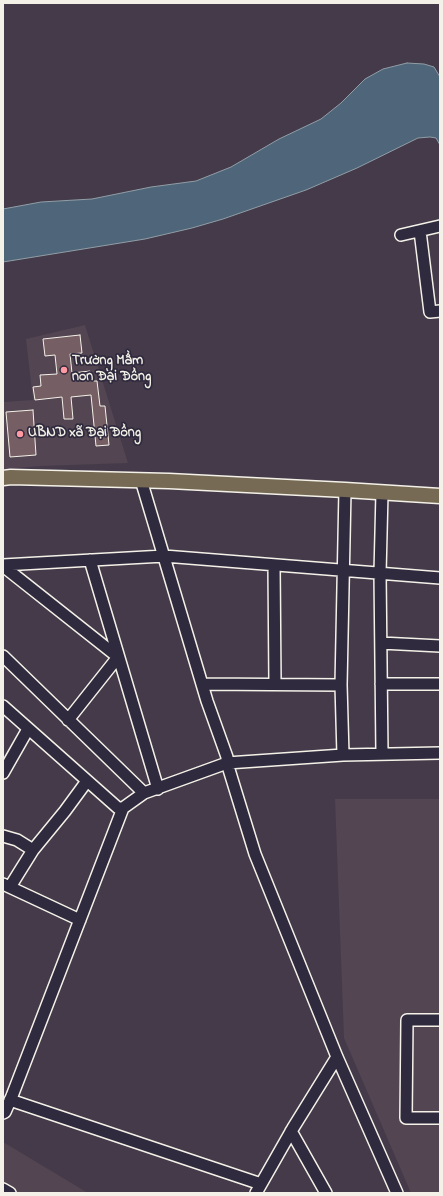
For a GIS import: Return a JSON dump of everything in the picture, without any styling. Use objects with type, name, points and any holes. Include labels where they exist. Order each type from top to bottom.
[{"type":"main road","points":[[3,478],[141,480],[440,496]]},
{"type":"street","points":[[401,235],[440,226]]},
{"type":"street","points":[[420,231],[430,312],[440,311]]},
{"type":"street","points":[[141,480],[255,854],[337,1057],[397,1193]]},
{"type":"street","points":[[343,755],[341,685],[345,490]]},
{"type":"street","points":[[382,493],[380,573],[382,754]]},
{"type":"street","points":[[3,566],[164,556],[440,578]]},
{"type":"street","points":[[90,560],[158,789]]},
{"type":"street","points":[[274,565],[276,684]]},
{"type":"street","points":[[3,566],[118,657]]},
{"type":"street","points":[[381,643],[440,646]]},
{"type":"street","points":[[3,656],[144,793]]},
{"type":"street","points":[[68,720],[118,657]]},
{"type":"street","points":[[202,684],[341,685]]},
{"type":"street","points":[[381,684],[440,684]]},
{"type":"street","points":[[3,706],[118,808],[123,808]]},
{"type":"street","points":[[3,773],[28,728]]},
{"type":"street","points":[[3,1113],[123,808],[144,793],[227,763],[343,755],[440,753]]},
{"type":"street","points":[[80,920],[7,886],[18,874],[33,850],[87,781]]},
{"type":"street","points":[[3,836],[17,840],[33,850]]},
{"type":"street","points":[[440,1020],[407,1020],[406,1118],[440,1118]]},
{"type":"street","points":[[9,1097],[259,1188],[337,1057]]},
{"type":"street","points":[[291,1132],[326,1193]]},
{"type":"street","points":[[3,1189],[10,1193]]},
{"type":"shaded area","name":"Trường Mầm non Đại Đồng","points":[[85,325],[128,463],[3,469],[3,402],[33,400],[26,339]]},
{"type":"shaded area","points":[[335,799],[440,799],[440,1193],[411,1193],[344,1038]]},
{"type":"shaded area","points":[[3,1142],[88,1193],[3,1193]]},
{"type":"water","points":[[407,63],[424,64],[434,67],[440,77],[440,145],[436,138],[418,138],[357,168],[306,190],[223,219],[192,228],[145,239],[3,262],[3,209],[41,202],[92,199],[151,187],[196,181],[231,167],[279,139],[321,119],[341,103],[365,79],[383,69]]},
{"type":"building","points":[[80,335],[82,353],[70,354],[72,373],[90,371],[91,381],[97,381],[100,406],[105,406],[109,445],[96,446],[91,395],[71,397],[73,419],[64,419],[62,397],[35,400],[33,387],[41,386],[40,375],[57,374],[55,355],[45,356],[43,339]]},
{"type":"building","points":[[33,410],[36,455],[10,457],[6,412]]},
{"type":"place","name":"Trường Mầm non Đại Đồng","points":[[64,370]]},
{"type":"place","name":"UBND xã Đại Đồng","points":[[20,434]]}]
